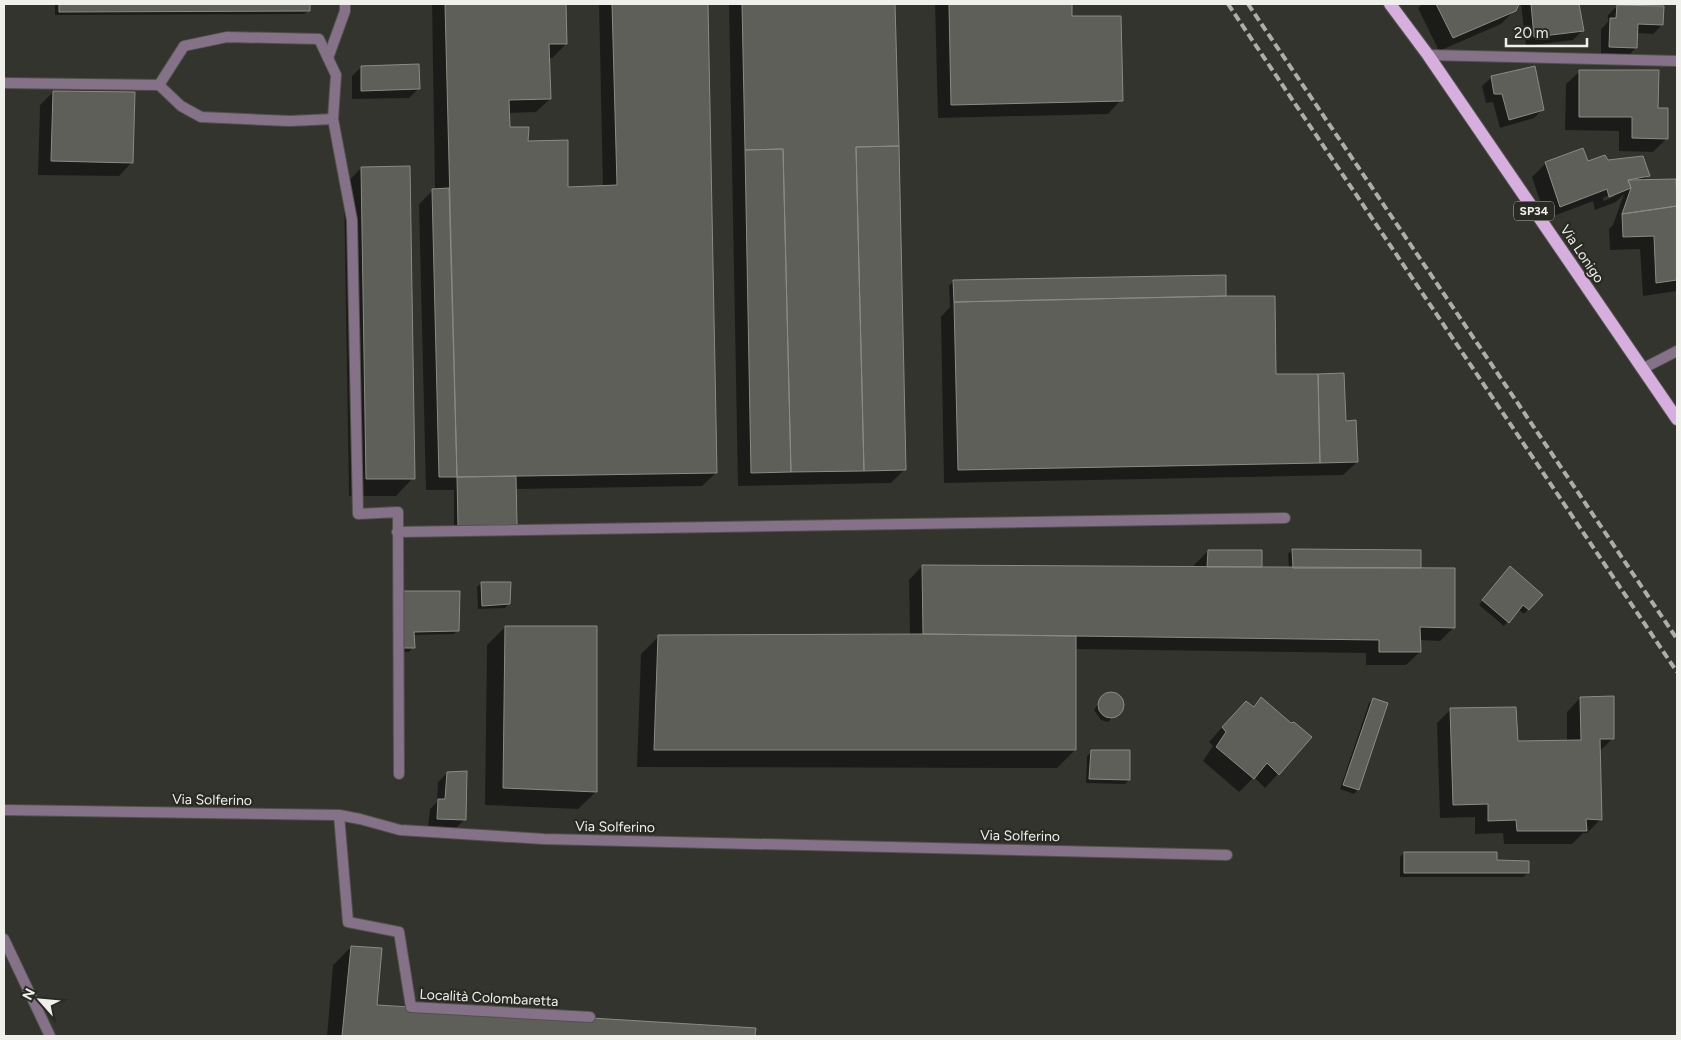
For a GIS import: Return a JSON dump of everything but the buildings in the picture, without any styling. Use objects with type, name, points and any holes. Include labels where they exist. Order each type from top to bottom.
[{"type":"main road","name":"Via Lonigo","points":[[1390,4],[1428,55],[1677,419]]},
{"type":"street","points":[[328,58],[345,11],[345,4]]},
{"type":"street","points":[[160,85],[184,46],[227,37],[319,39],[336,75],[333,118],[352,220],[358,514],[398,512],[399,774]]},
{"type":"street","points":[[1428,55],[1677,61]]},
{"type":"street","points":[[4,83],[160,85],[181,106],[201,117],[290,121],[333,118]]},
{"type":"street","points":[[1642,369],[1677,350]]},
{"type":"street","points":[[397,532],[1285,518]]},
{"type":"street","name":"Via Solferino","points":[[4,810],[339,816],[360,819],[400,830],[544,839],[1227,855]]},
{"type":"street","name":"Località Colombaretta","points":[[339,816],[348,922],[399,932],[411,1007],[590,1017]]},
{"type":"street","points":[[4,939],[50,1036]]},
{"type":"railway","points":[[1228,4],[1677,672]]},
{"type":"railway","points":[[1248,4],[1677,639]]}]
